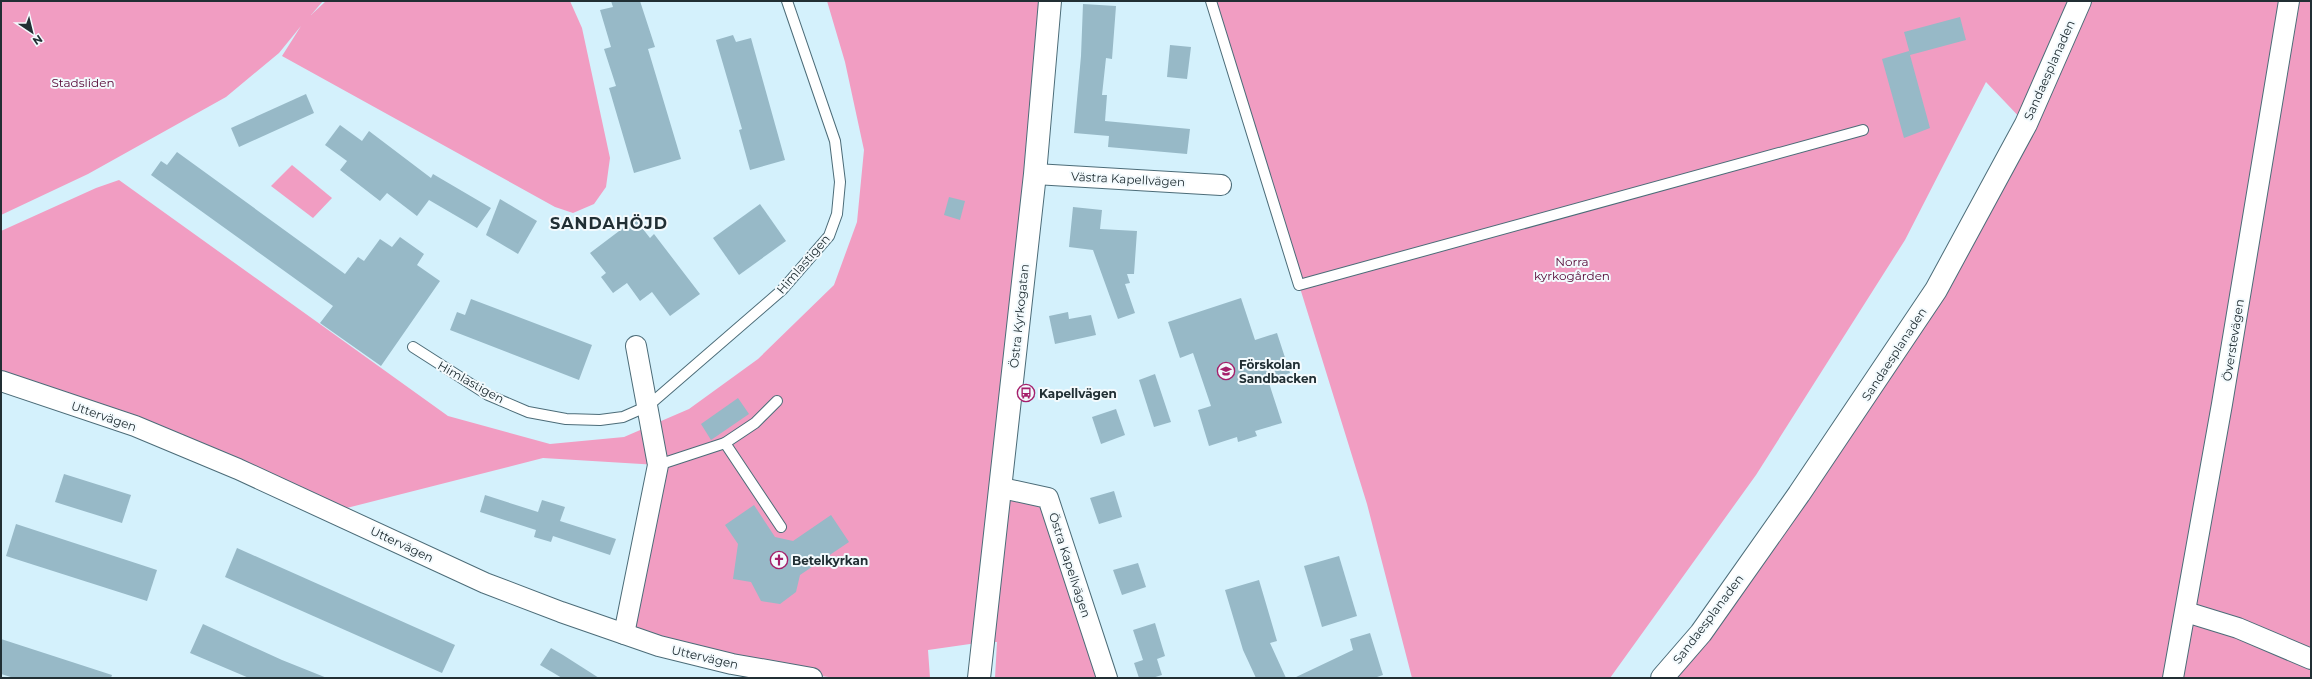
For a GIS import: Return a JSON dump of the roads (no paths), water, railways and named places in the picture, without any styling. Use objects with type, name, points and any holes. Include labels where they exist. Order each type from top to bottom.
[{"type":"main road","name":"Östra Kyrkogatan","points":[[979,678],[1002,488],[1035,174],[1050,1]]},
{"type":"main road","name":"Sandaesplanaden","points":[[1662,678],[1701,633],[1795,500],[1936,290],[2026,124],[2080,1]]},
{"type":"street","name":"Överstevägen","points":[[2173,678],[2186,612],[2290,1]]},
{"type":"street","name":"Västra Kapellvägen","points":[[1035,174],[1221,185]]},
{"type":"street","points":[[624,634],[658,465],[636,346]]},
{"type":"street","name":"Uttervägen","points":[[1,380],[135,426],[238,469],[486,583],[624,634],[659,646],[717,660],[812,678]]},
{"type":"street","name":"Östra Kapellvägen","points":[[1002,488],[1048,498],[1107,678]]},
{"type":"street","points":[[2186,612],[2238,628],[2311,659]]},
{"type":"lane","name":"Himlastigen","points":[[413,347],[488,395],[528,412],[566,419],[600,420],[623,417],[648,406],[782,290],[829,236],[837,214],[840,182],[835,141],[787,1]]},
{"type":"lane","points":[[1211,1],[1299,285],[1863,130]]},
{"type":"lane","points":[[658,465],[725,443],[755,423],[777,401]]},
{"type":"lane","points":[[725,443],[781,527]]},
{"type":"place","name":"Förskolan Sandbacken","points":[[1226,371]]},
{"type":"place","name":"Kapellvägen","points":[[1026,393]]},
{"type":"place","name":"Betelkyrkan","points":[[779,560]]},
{"type":"district","name":"SANDAHÖJD","points":[[609,223]]},
{"type":"park label","name":"Stadsliden","points":[[83,82]]},
{"type":"park label","name":"Norra kyrkogården","points":[[1572,268]]}]
